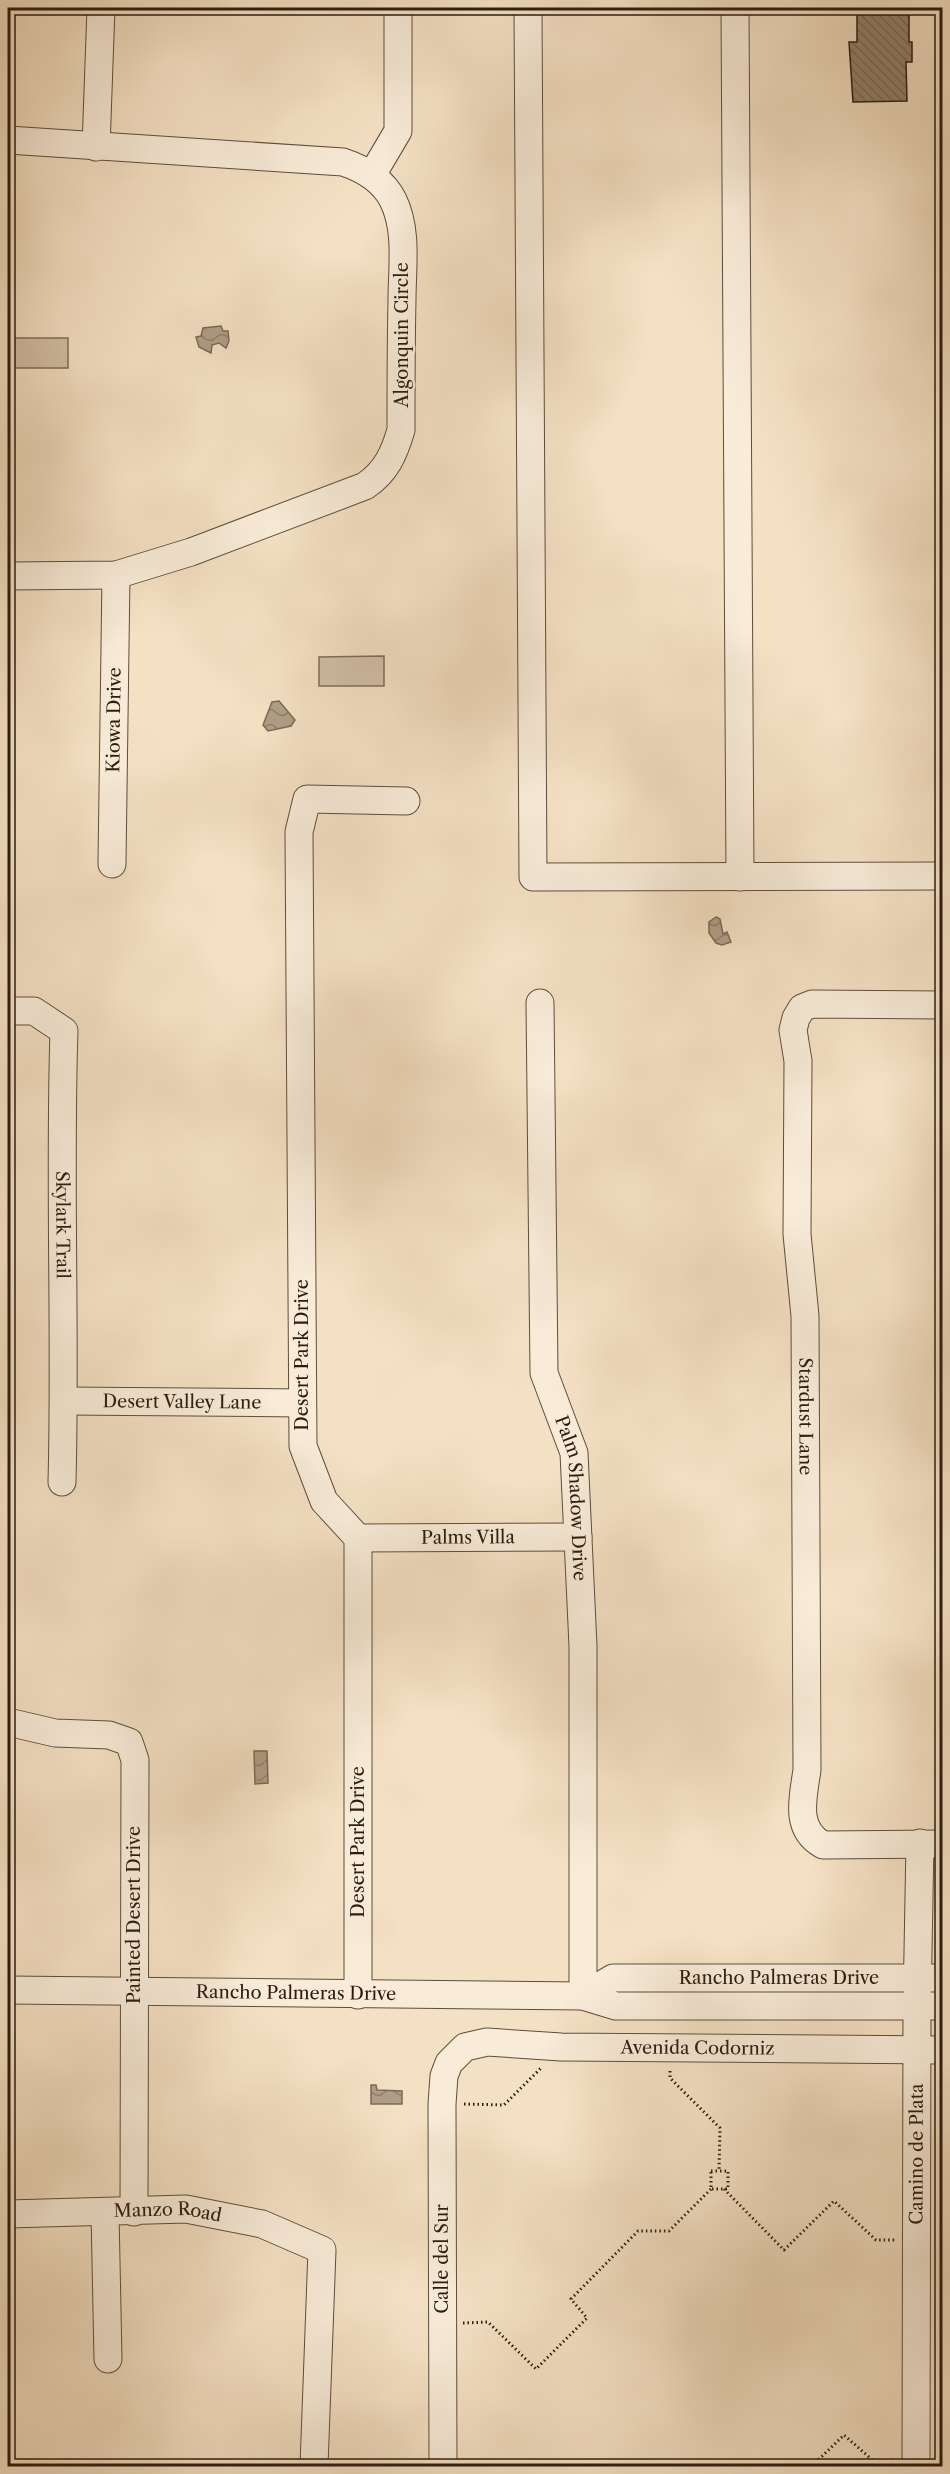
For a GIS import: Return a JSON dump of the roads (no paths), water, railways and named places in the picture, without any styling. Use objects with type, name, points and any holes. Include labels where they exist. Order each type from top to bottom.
[{"type":"street","points":[[96,147],[101,8]]},
{"type":"street","points":[[372,175],[398,131],[398,8]]},
{"type":"street","points":[[528,8],[533,878],[942,876]]},
{"type":"street","points":[[735,8],[740,877]]},
{"type":"street","name":"Algonquin Circle","points":[[8,140],[343,162],[372,175],[385,188],[394,201],[402,233],[401,430],[395,450],[379,476],[365,486],[191,552],[116,575],[8,576]]},
{"type":"street","name":"Kiowa Drive","points":[[112,864],[116,575]]},
{"type":"street","name":"Desert Park Drive","points":[[358,1995],[358,1538],[324,1501],[303,1446],[299,832],[307,799],[406,801]]},
{"type":"street","name":"Palm Shadow Drive","points":[[540,1003],[544,1373],[574,1453],[583,1646],[584,1996]]},
{"type":"street","name":"Stardust Lane","points":[[931,1843],[823,1845],[810,1836],[803,1824],[801,1808],[807,1770],[805,1316],[797,1234],[798,1061],[793,1030],[802,1008],[812,1004],[934,1005]]},
{"type":"street","name":"Skylark Trail","points":[[8,1011],[34,1011],[64,1031],[62,1482]]},
{"type":"street","name":"Desert Valley Lane","points":[[64,1401],[302,1403]]},
{"type":"street","name":"Palms Villa","points":[[358,1538],[578,1537]]},
{"type":"street","name":"Painted Desert Drive","points":[[8,1722],[55,1733],[109,1735],[129,1742],[135,1760],[134,2212]]},
{"type":"street","name":"Camino de Plata","points":[[916,2466],[916,2240],[930,2050],[931,1843]]},
{"type":"street","name":"Rancho Palmeras Drive","points":[[584,1996],[613,1978],[930,1978]]},
{"type":"street","name":"Rancho Palmeras Drive","points":[[8,1990],[584,1996],[616,2006],[930,2006]]},
{"type":"street","name":"Avenida Codorniz","points":[[455,2055],[465,2047],[487,2042],[561,2047],[930,2050]]},
{"type":"street","name":"Calle del Sur","points":[[443,2466],[442,2104],[444,2076],[455,2055]]},
{"type":"street","name":"Manzo Road","points":[[8,2214],[186,2210],[262,2224],[322,2250],[314,2466]]},
{"type":"street","points":[[105,2213],[108,2359]]},
{"type":"water","points":[[221,326],[223,331],[228,331],[229,341],[226,348],[219,343],[212,345],[211,353],[199,347],[196,337],[201,336],[203,328]]},
{"type":"water","points":[[279,701],[295,720],[291,726],[268,731],[263,725],[272,702]]},
{"type":"water","points":[[716,917],[720,919],[723,934],[727,932],[731,942],[722,945],[716,943],[709,933],[709,922]]},
{"type":"water","points":[[254,1751],[267,1751],[268,1783],[255,1784]]},
{"type":"water","points":[[371,2085],[376,2085],[377,2090],[402,2091],[402,2104],[371,2104]]}]
